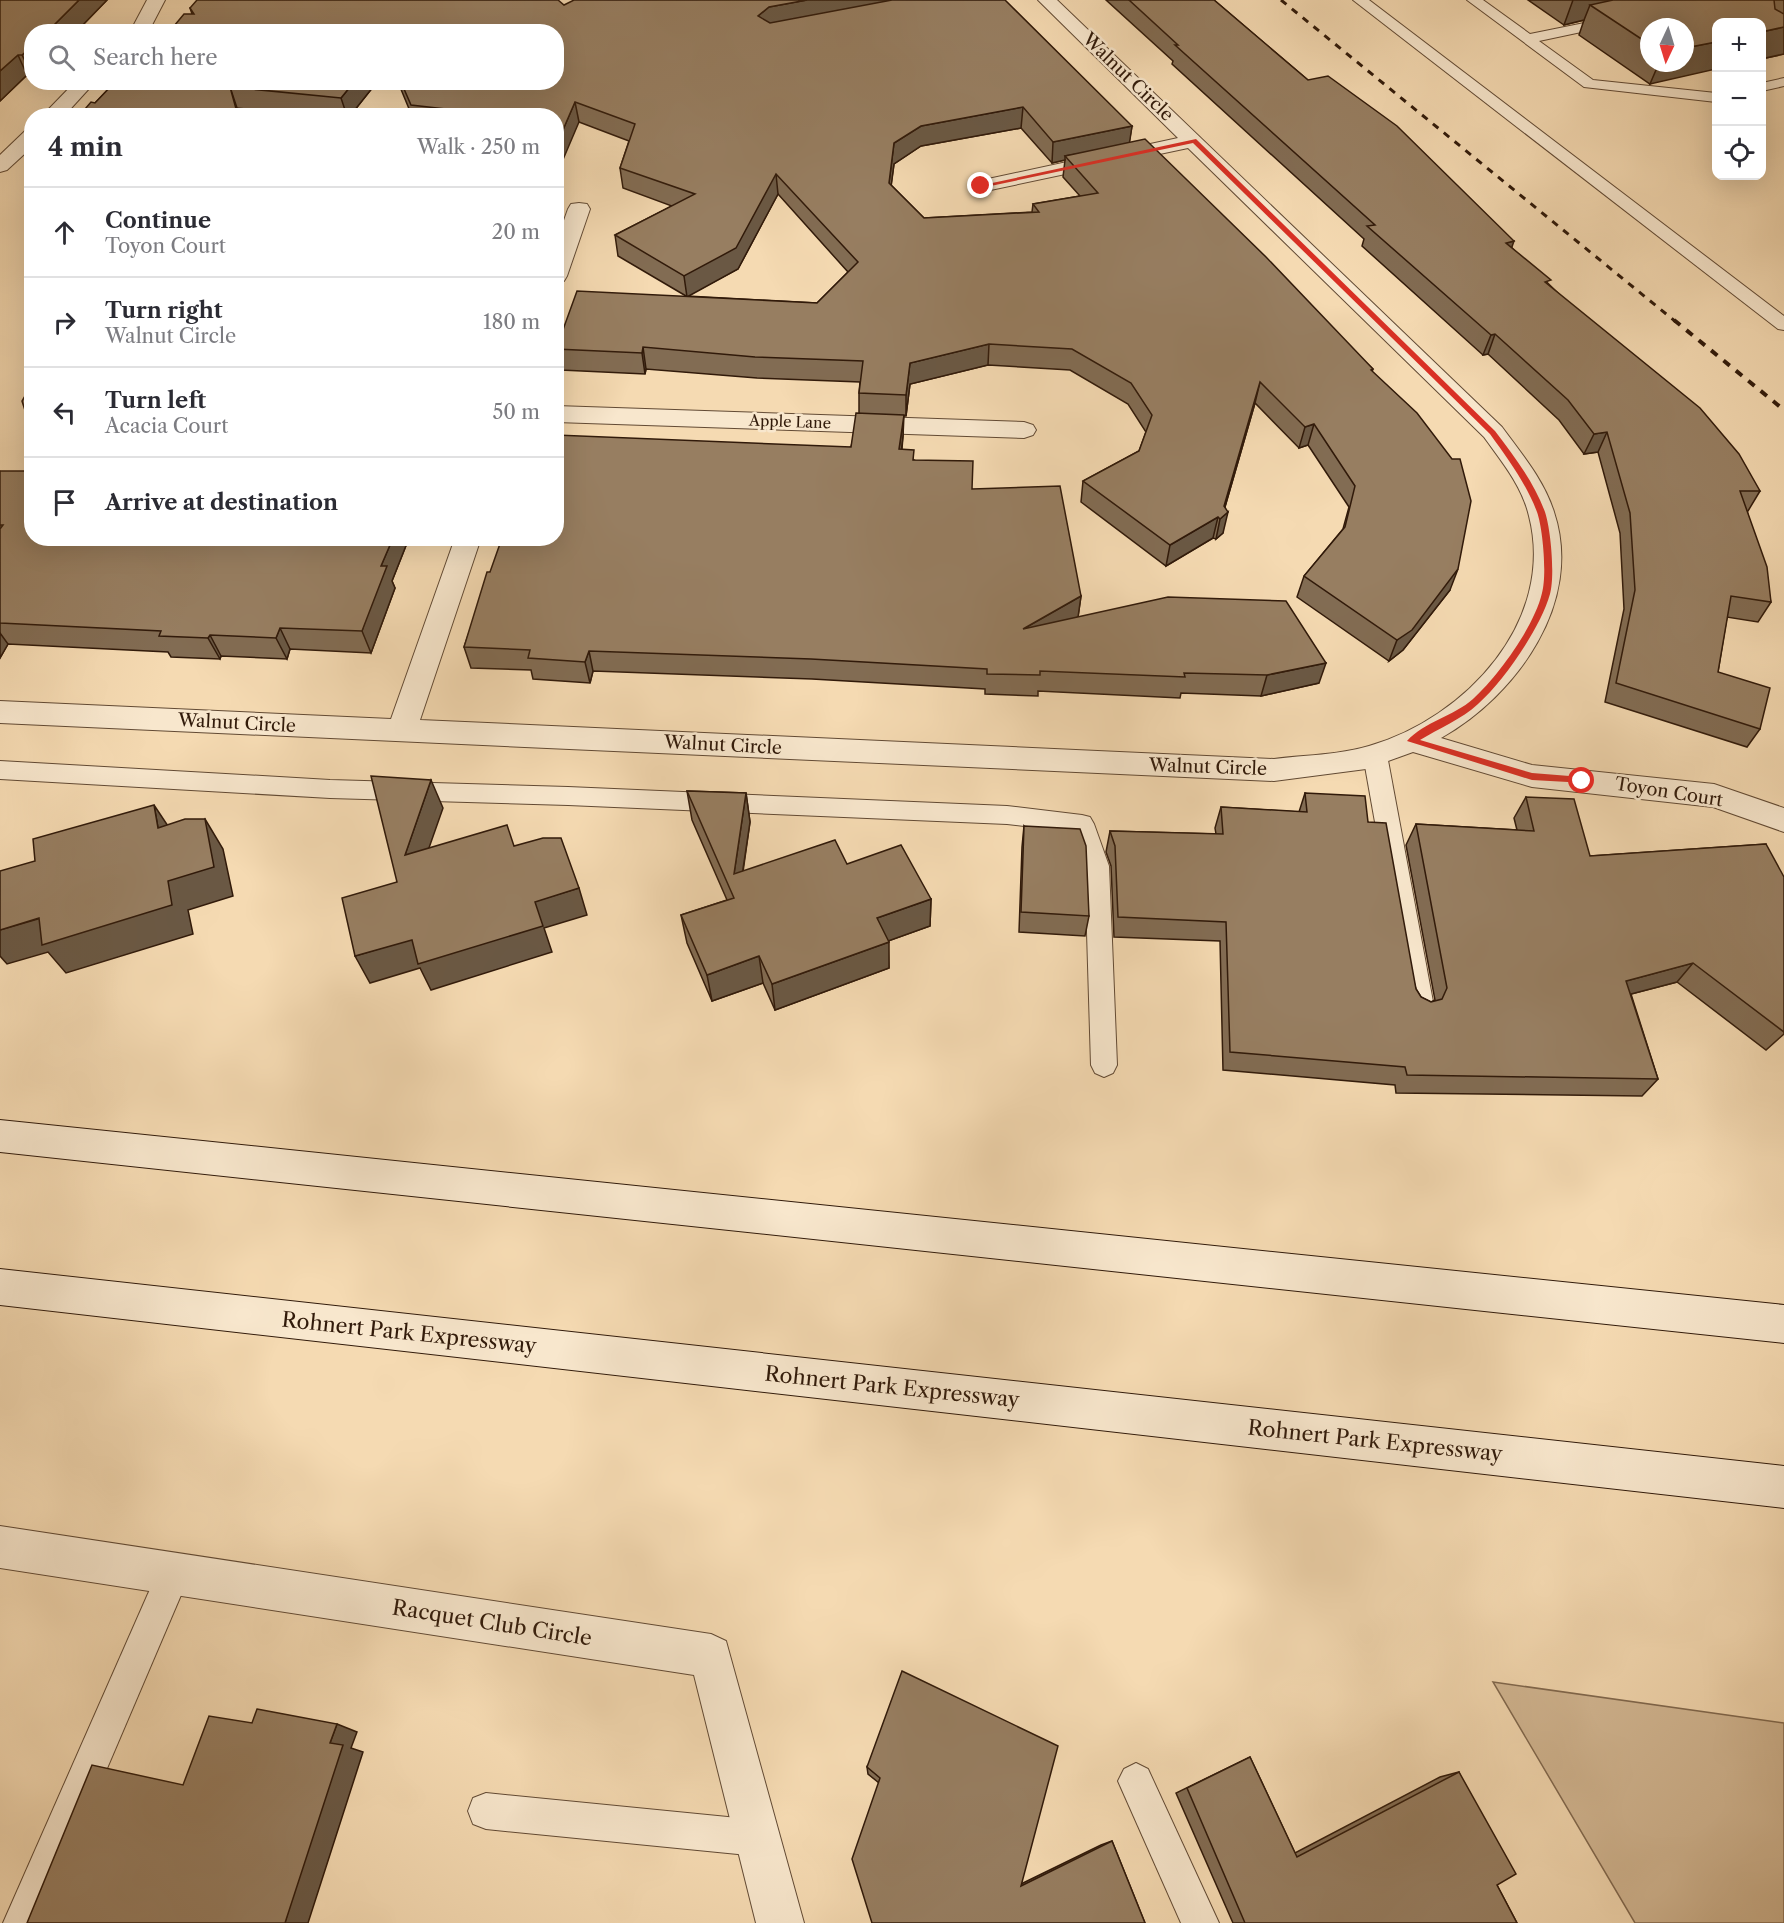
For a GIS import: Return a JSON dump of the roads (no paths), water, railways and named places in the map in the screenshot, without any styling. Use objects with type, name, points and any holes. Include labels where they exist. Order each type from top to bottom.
[{"type":"street","points":[[144,24],[156,0]]},
{"type":"street","name":"Walnut Circle","points":[[0,712],[1274,770],[1376,755],[1412,741],[1475,702],[1508,663],[1532,628],[1547,592],[1547,550],[1542,514],[1525,477],[1493,432],[1047,0]]},
{"type":"street","points":[[60,108],[78,90]]},
{"type":"street","points":[[981,186],[1194,141]]},
{"type":"street","points":[[0,166],[24,143]]},
{"type":"street","points":[[564,253],[579,209]]},
{"type":"street","name":"Apple Lane","points":[[564,414],[1024,430]]},
{"type":"street","points":[[402,730],[465,546]]},
{"type":"street","name":"Toyon Court","points":[[1412,741],[1532,776],[1714,796],[1784,820]]},
{"type":"street","points":[[0,1136],[1784,1324]]},
{"type":"street","name":"Rohnert Park Expressway","points":[[0,1287],[1784,1487]]},
{"type":"street","name":"Racquet Club Circle","points":[[0,1547],[711,1656],[780,1923]]},
{"type":"lane","points":[[1360,0],[1784,325]]},
{"type":"lane","points":[[1474,0],[1589,84],[1712,98]]},
{"type":"lane","points":[[1526,39],[1631,17]]},
{"type":"lane","points":[[1766,86],[1784,82]]},
{"type":"lane","points":[[1376,755],[1421,1007]]},
{"type":"lane","points":[[0,770],[330,789],[568,796],[1007,815],[1082,824],[1097,866],[1104,1065]]},
{"type":"lane","points":[[22,1923],[174,1574]]},
{"type":"lane","points":[[1136,1781],[1200,1923]]},
{"type":"lane","points":[[486,1811],[758,1838]]},
{"type":"railway","points":[[1281,0],[1676,322]]},
{"type":"railway","points":[[1674,320],[1784,410]]}]
